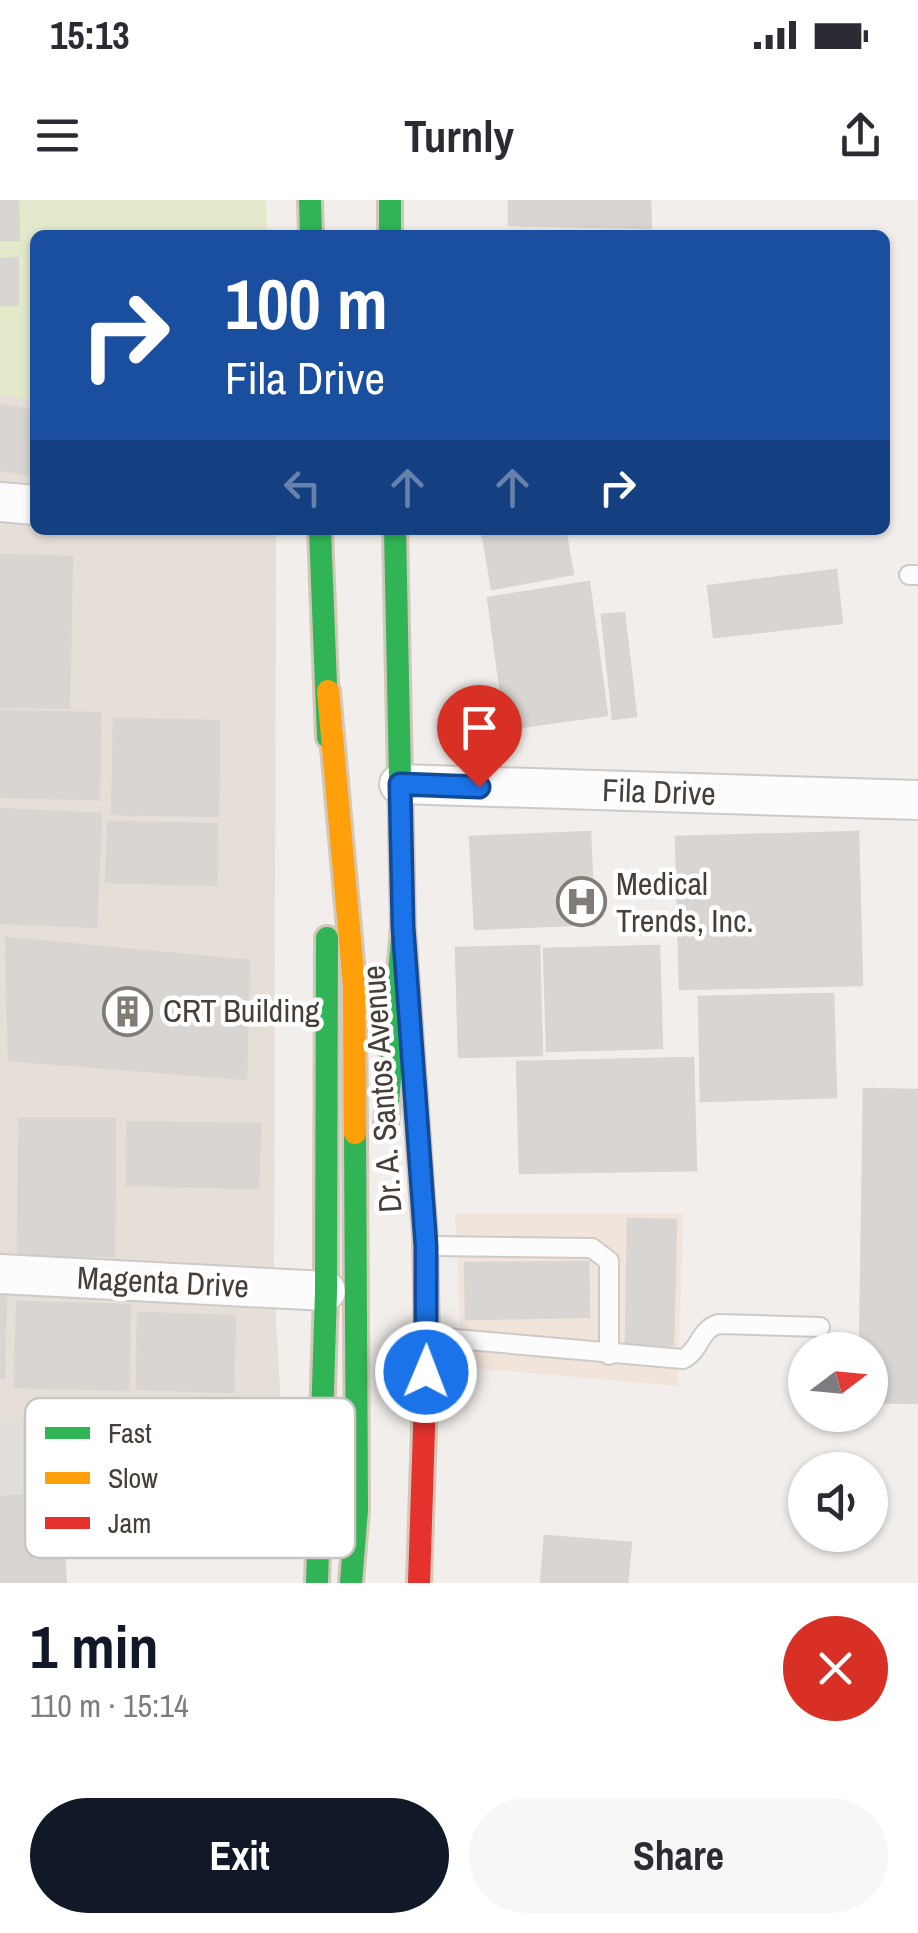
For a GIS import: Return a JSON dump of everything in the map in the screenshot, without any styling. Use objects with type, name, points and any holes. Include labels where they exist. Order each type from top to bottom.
[{"type":"main road","points":[[310,200],[311,230]]},
{"type":"main road","points":[[390,200],[390,230]]},
{"type":"main road","name":"Dr. A. Santos Avenue","points":[[313,535],[328,691],[322,1398]]},
{"type":"main road","name":"Dr. A. Santos Avenue","points":[[395,535],[403,927],[426,1246],[419,1583]]},
{"type":"main road","points":[[328,691],[354,985],[355,1539]]},
{"type":"main road","points":[[386,1144],[403,927]]},
{"type":"main road","points":[[374,1583],[380,1433]]},
{"type":"main road","name":"Dr. A. Santos Avenue","points":[[316,1583],[317,1558]]},
{"type":"main road","points":[[352,1583],[354,1558]]},
{"type":"street","points":[[0,502],[30,505]]},
{"type":"street","name":"Fila Drive","points":[[400,784],[918,800]]},
{"type":"street","name":"Magenta Drive","points":[[0,1274],[326,1291]]},
{"type":"lane","points":[[426,1246],[592,1248],[609,1260],[608,1355]]},
{"type":"lane","points":[[427,1337],[682,1359],[694,1352],[706,1330],[718,1324],[820,1327]]},
{"type":"shaded area","points":[[0,394],[30,399],[30,535],[276,535],[274,1288],[281,1398],[25,1398],[25,1421],[0,1420]]},
{"type":"shaded area","points":[[455,1214],[683,1214],[678,1386],[462,1367]]},
{"type":"shaded area","points":[[0,1420],[25,1421],[25,1509],[0,1510]]},
{"type":"green space","points":[[0,200],[266,200],[267,230],[30,230],[30,399],[0,394]]},
{"type":"building","points":[[0,200],[18,200],[19,240],[0,240]]},
{"type":"building","points":[[509,200],[650,200],[651,228],[509,225]]},
{"type":"building","points":[[18,258],[18,305],[0,305],[0,259]]},
{"type":"building","points":[[0,405],[30,410],[30,474],[0,470]]},
{"type":"building","points":[[483,535],[566,535],[573,574],[492,589]]},
{"type":"building","points":[[0,555],[72,557],[69,708],[0,707]]},
{"type":"building","points":[[836,570],[842,623],[714,637],[708,586]]},
{"type":"building","points":[[589,582],[607,715],[506,729],[488,598]]},
{"type":"building","points":[[624,613],[636,716],[613,719],[602,615]]},
{"type":"building","points":[[0,711],[100,713],[99,799],[0,797]]},
{"type":"building","points":[[114,719],[219,721],[218,816],[112,814]]},
{"type":"building","points":[[0,809],[101,814],[96,927],[0,923]]},
{"type":"building","points":[[108,822],[217,824],[216,885],[106,882]]},
{"type":"building","points":[[590,832],[594,924],[475,929],[470,837]]},
{"type":"building","points":[[858,832],[862,985],[680,989],[676,837]]},
{"type":"building","name":"CRT Building","points":[[6,938],[249,961],[246,1079],[9,1060]]},
{"type":"building","points":[[539,946],[542,1055],[459,1057],[456,948]]},
{"type":"building","points":[[659,946],[662,1048],[547,1051],[544,949]]},
{"type":"building","points":[[833,994],[836,1097],[701,1101],[699,997]]},
{"type":"building","points":[[693,1058],[696,1170],[520,1173],[517,1062]]},
{"type":"building","points":[[864,1089],[918,1090],[918,1403],[888,1402],[888,1332],[860,1332]]},
{"type":"building","points":[[19,1119],[115,1119],[114,1256],[18,1255]]},
{"type":"building","points":[[128,1122],[260,1124],[258,1188],[127,1185]]},
{"type":"building","points":[[628,1219],[676,1220],[673,1345],[626,1344]]},
{"type":"building","points":[[588,1262],[589,1317],[466,1319],[465,1263]]},
{"type":"building","points":[[0,1295],[6,1295],[4,1378],[0,1377]]},
{"type":"building","points":[[17,1302],[130,1305],[128,1390],[15,1387]]},
{"type":"building","points":[[138,1313],[235,1316],[233,1392],[137,1389]]},
{"type":"building","points":[[25,1495],[25,1558],[64,1558],[66,1583],[0,1583],[0,1497]]},
{"type":"building","points":[[545,1536],[631,1543],[627,1583],[541,1583]]},
{"type":"traffic: fast","points":[[310,200],[311,230]]},
{"type":"traffic: fast","points":[[390,200],[390,230]]},
{"type":"traffic: fast","points":[[320,535],[328,737]]},
{"type":"traffic: fast","points":[[395,535],[403,927],[425,1237]]},
{"type":"traffic: fast","points":[[386,1125],[403,927]]},
{"type":"traffic: fast","points":[[323,1398],[327,938]]},
{"type":"traffic: fast","points":[[355,1133],[355,1534]]},
{"type":"traffic: fast","points":[[317,1583],[318,1558]]},
{"type":"traffic: fast","points":[[351,1583],[353,1558]]},
{"type":"traffic: slow","points":[[328,691],[354,985],[355,1133]]},
{"type":"traffic: jam","points":[[419,1583],[427,1337],[425,1237]]},
{"type":"place","name":"Medical Trends, Inc.","points":[[581,902]]},
{"type":"place","name":"CRT Building","points":[[128,1011]]},
{"type":"route","points":[[426,1372],[426,1246],[403,927],[400,784],[479,787]]}]
